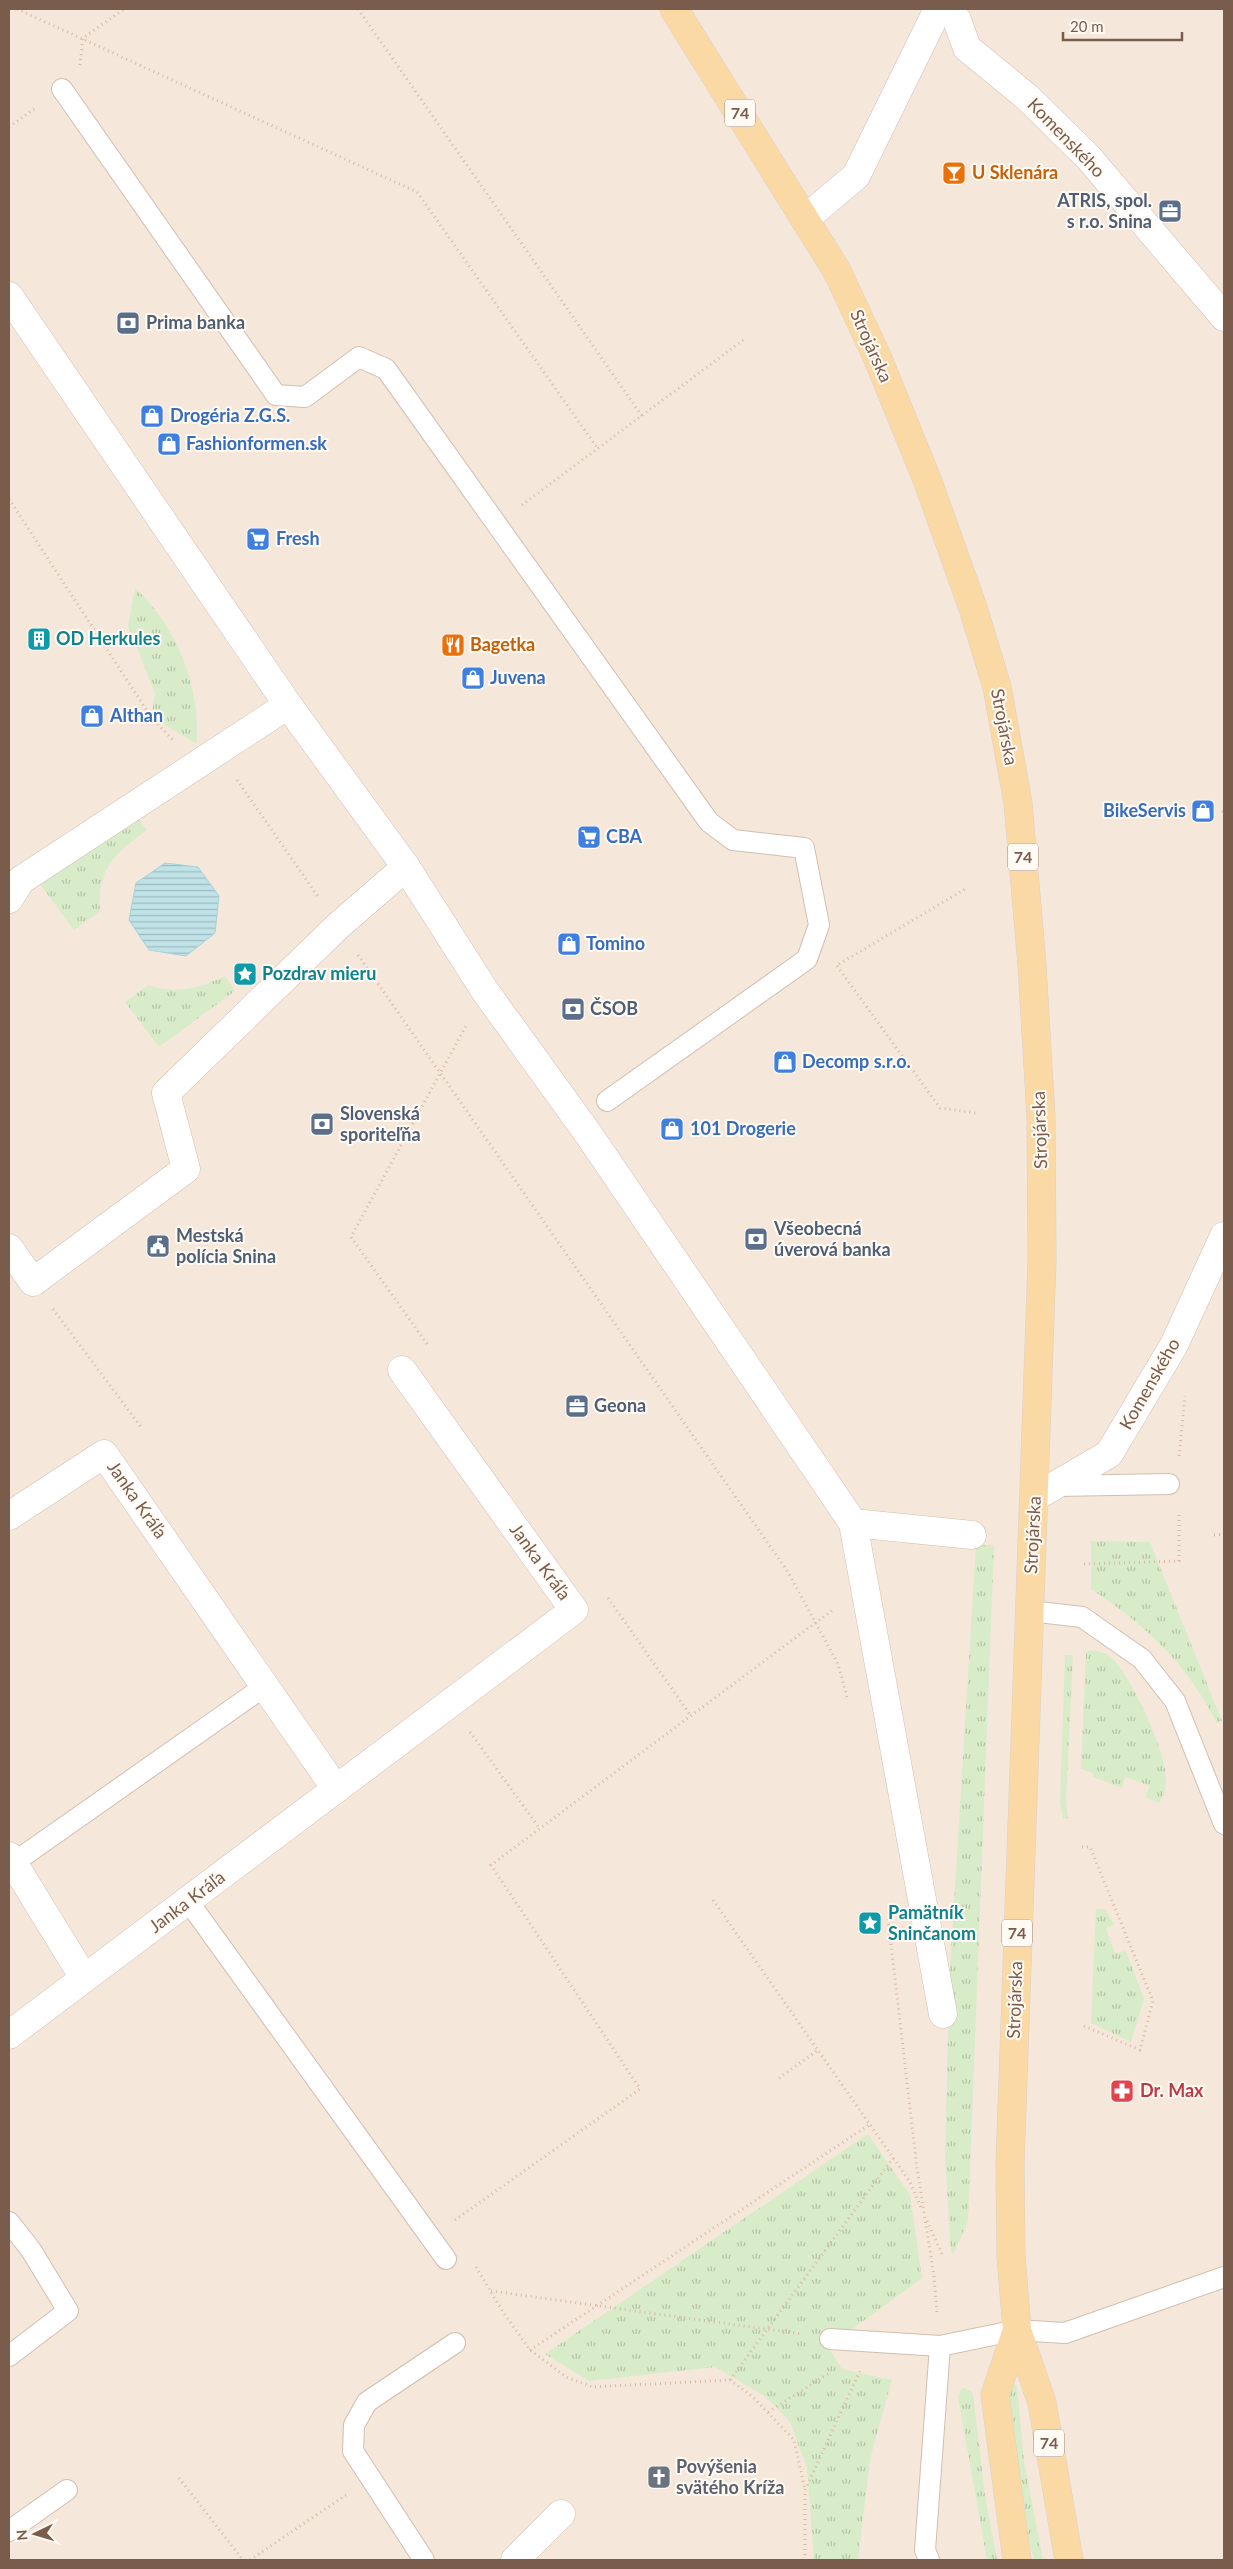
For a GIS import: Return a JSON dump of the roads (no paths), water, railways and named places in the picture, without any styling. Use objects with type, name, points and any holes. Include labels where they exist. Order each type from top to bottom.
[{"type":"main road","name":"Strojárska","points":[[674,9],[837,270],[878,359],[928,482],[973,608],[996,687],[1018,803],[1032,965],[1041,1117],[1045,1491],[1030,1611],[1010,2164],[1011,2256],[1017,2330]]},
{"type":"main road","name":"74","points":[[1017,2330],[995,2395],[1017,2560]]},
{"type":"main road","name":"74","points":[[1017,2330],[1042,2403],[1069,2560]]},
{"type":"street","points":[[805,219],[856,176],[938,9]]},
{"type":"street","name":"Komenského","points":[[947,9],[957,20],[967,48],[1027,97],[1088,157],[1224,317]]},
{"type":"street","points":[[9,296],[288,705],[406,867],[485,991],[589,1135],[853,1523],[943,2014]]},
{"type":"street","points":[[9,899],[21,880],[288,705]]},
{"type":"street","points":[[9,1248],[32,1282],[186,1169],[166,1093],[338,926],[406,867]]},
{"type":"street","name":"Komenského","points":[[1045,1491],[1109,1454],[1174,1345],[1224,1236]]},
{"type":"street","name":"Janka Kráľa","points":[[9,2035],[574,1610],[402,1370]]},
{"type":"street","name":"Janka Kráľa","points":[[9,1516],[104,1454],[336,1789]]},
{"type":"street","points":[[853,1523],[972,1534]]},
{"type":"street","points":[[10,1862],[84,1978]]},
{"type":"street","points":[[514,2560],[561,2514]]},
{"type":"lane","points":[[62,89],[276,395],[305,396],[359,357],[386,369],[710,822],[734,840],[804,848],[819,925],[807,959],[607,1101]]},
{"type":"lane","points":[[1045,1491],[1169,1484]]},
{"type":"lane","points":[[1030,1611],[1082,1617],[1142,1659],[1175,1701],[1224,1824]]},
{"type":"lane","points":[[10,1862],[265,1686]]},
{"type":"lane","points":[[188,1902],[446,2259]]},
{"type":"lane","points":[[9,2222],[31,2250],[68,2311],[9,2356]]},
{"type":"lane","points":[[830,2338],[940,2346],[1017,2330],[1065,2333],[1224,2277]]},
{"type":"lane","points":[[424,2560],[353,2452],[354,2425],[367,2402],[455,2343]]},
{"type":"lane","points":[[925,2557],[940,2346]]},
{"type":"lane","points":[[9,2531],[67,2490]]},
{"type":"water","points":[[165,863],[198,867],[219,896],[215,933],[186,956],[149,950],[129,920],[136,883]]},
{"type":"place","name":"U Sklenára","points":[[954,173]]},
{"type":"place","name":"ATRIS, spol. s r.o. Snina","points":[[1170,211]]},
{"type":"place","name":"Prima banka","points":[[128,323]]},
{"type":"place","name":"Drogéria Z.G.S.","points":[[152,416]]},
{"type":"place","name":"Fashionformen.sk","points":[[169,444]]},
{"type":"place","name":"Fresh","points":[[258,539]]},
{"type":"place","name":"OD Herkules","points":[[39,639]]},
{"type":"place","name":"Bagetka","points":[[453,645]]},
{"type":"place","name":"Juvena","points":[[473,678]]},
{"type":"place","name":"Althan","points":[[92,716]]},
{"type":"place","name":"BikeServis","points":[[1203,811]]},
{"type":"place","name":"CBA","points":[[589,837]]},
{"type":"place","name":"Tomino","points":[[569,944]]},
{"type":"place","name":"Pozdrav mieru","points":[[245,974]]},
{"type":"place","name":"ČSOB","points":[[573,1009]]},
{"type":"place","name":"Decomp s.r.o.","points":[[785,1062]]},
{"type":"place","name":"Slovenská sporiteľňa","points":[[322,1124]]},
{"type":"place","name":"101 Drogerie","points":[[672,1129]]},
{"type":"place","name":"Všeobecná úverová banka","points":[[756,1239]]},
{"type":"place","name":"Mestská polícia Snina","points":[[158,1246]]},
{"type":"place","name":"Geona","points":[[577,1406]]},
{"type":"place","name":"Pamätník Sninčanom","points":[[870,1923]]},
{"type":"place","name":"Dr. Max","points":[[1122,2091]]},
{"type":"place","name":"Povýšenia svätého Kríža","points":[[659,2477]]}]
